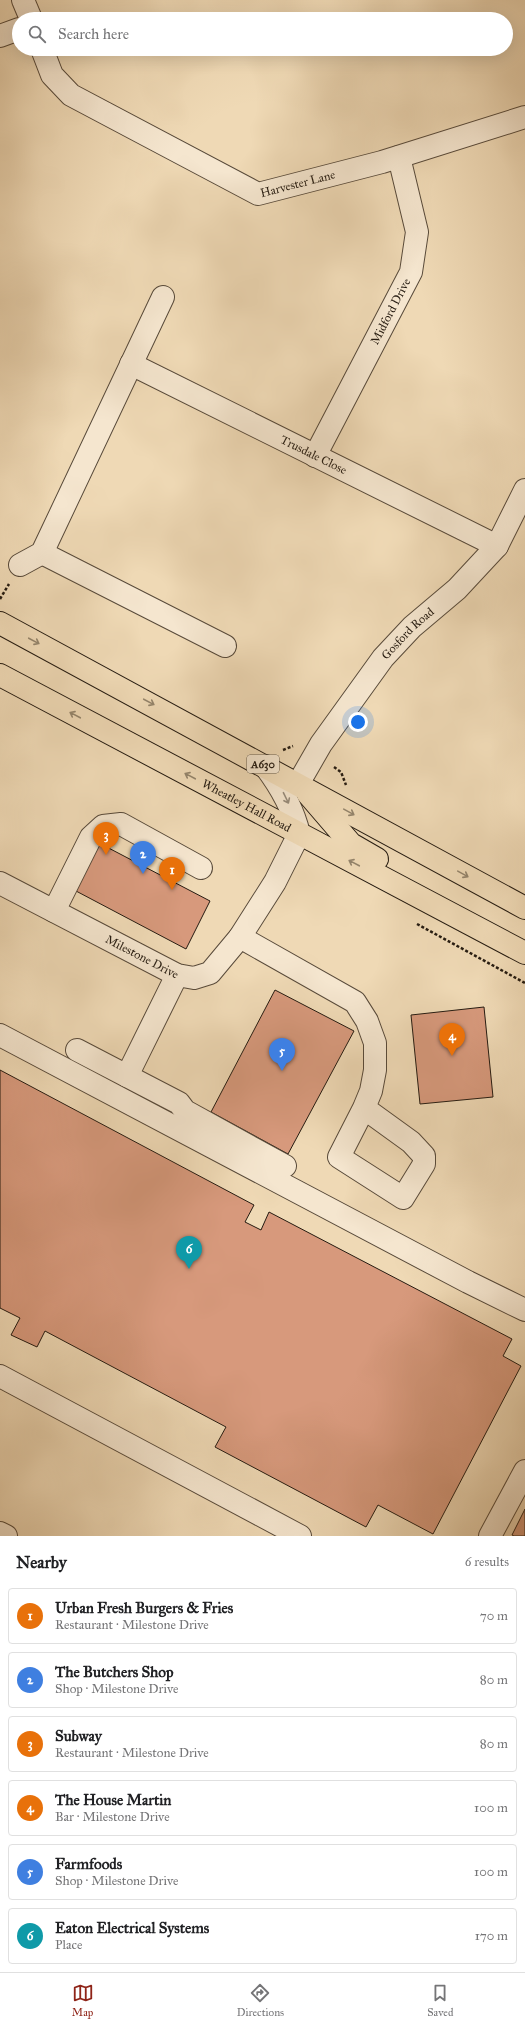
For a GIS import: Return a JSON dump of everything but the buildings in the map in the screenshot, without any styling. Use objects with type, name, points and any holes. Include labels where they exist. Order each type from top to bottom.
[{"type":"highway","name":"Wheatley Hall Road","points":[[0,623],[525,908]]},
{"type":"highway","name":"Wheatley Hall Road","points":[[0,676],[525,954]]},
{"type":"highway","name":"Wheatley Hall Road","points":[[298,784],[351,844],[472,914],[493,937]]},
{"type":"street","points":[[23,0],[28,12]]},
{"type":"street","points":[[0,36],[12,32]]},
{"type":"street","name":"Harvester Lane","points":[[45,56],[52,75],[71,95],[258,194],[305,184],[399,157],[525,117]]},
{"type":"street","name":"Midford Drive","points":[[315,456],[411,272],[417,232],[399,157]]},
{"type":"street","points":[[20,565],[42,553],[163,297]]},
{"type":"street","name":"Trusdale Close","points":[[131,364],[497,546]]},
{"type":"street","name":"Gosford Road","points":[[298,784],[321,744],[383,658],[412,627],[457,589],[497,546],[525,490]]},
{"type":"street","points":[[42,553],[225,646]]},
{"type":"street","points":[[265,766],[279,784],[294,814],[299,834]]},
{"type":"street","points":[[54,911],[91,837],[103,826],[121,824],[201,868]]},
{"type":"street","name":"Milestone Drive","points":[[5,886],[177,975],[194,978],[210,973],[240,937],[275,882],[299,834]]},
{"type":"street","points":[[240,937],[355,1002],[367,1022],[374,1043],[375,1070],[371,1091],[364,1108]]},
{"type":"street","points":[[127,1076],[177,975]]},
{"type":"street","points":[[0,1035],[468,1282],[525,1310]]},
{"type":"street","points":[[77,1050],[180,1103],[185,1111],[285,1166]]},
{"type":"street","points":[[0,1376],[300,1536]]},
{"type":"street","points":[[490,1536],[525,1471]]},
{"type":"street","points":[[0,1533],[6,1536]]},
{"type":"place","name":"Subway","points":[[106,855]]},
{"type":"place","name":"The Butchers Shop","points":[[143,874]]},
{"type":"place","name":"Urban Fresh Burgers & Fries","points":[[172,890]]},
{"type":"place","name":"The House Martin","points":[[452,1056]]},
{"type":"place","name":"Farmfoods","points":[[282,1071]]},
{"type":"place","name":"Eaton Electrical Systems","points":[[189,1269]]}]
